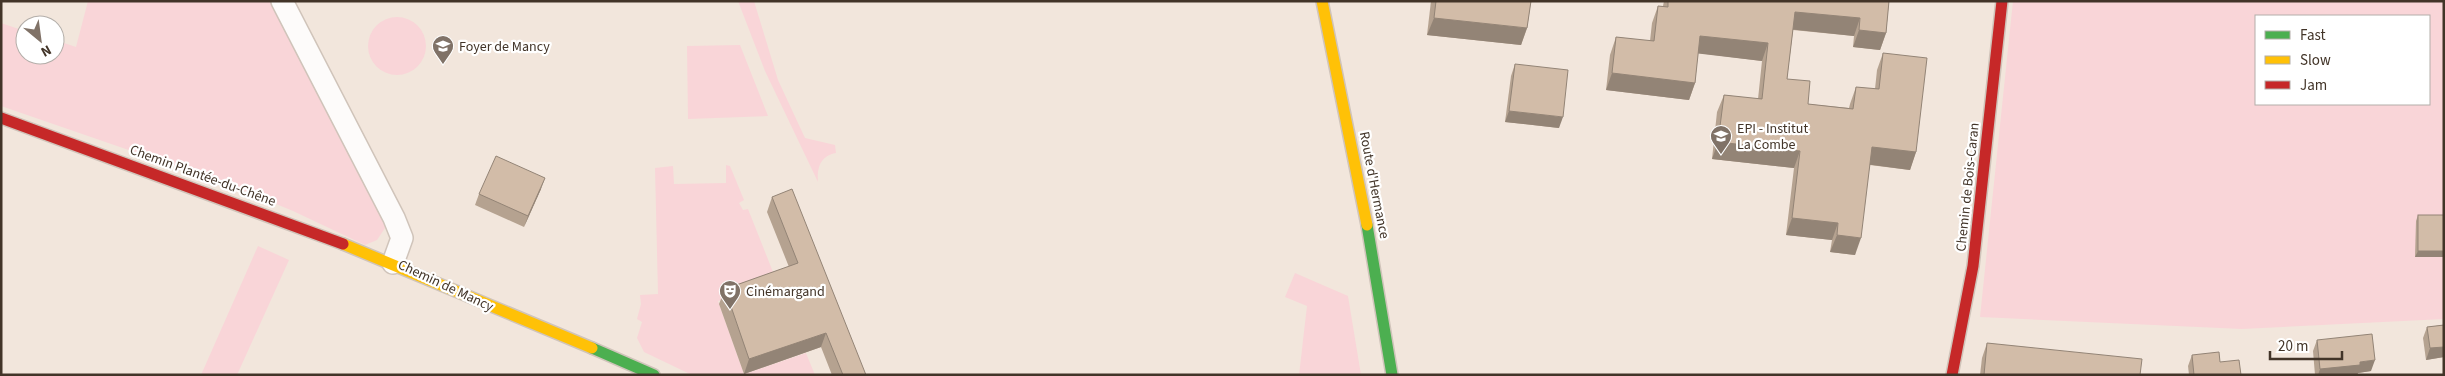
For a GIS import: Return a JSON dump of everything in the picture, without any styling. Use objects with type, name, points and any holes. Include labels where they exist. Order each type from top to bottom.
[{"type":"street","name":"Chemin de Mancy","points":[[282,1],[394,218],[402,238],[393,263],[654,375]]},
{"type":"street","name":"Route d'Hermance","points":[[1322,1],[1360,181],[1392,375]]},
{"type":"street","name":"Chemin de Bois-Caran","points":[[1952,375],[1974,266],[2002,1]]},
{"type":"street","name":"Chemin Plantée-du-Chêne","points":[[1,118],[270,215],[393,263]]},
{"type":"shaded area","points":[[88,1],[272,1],[387,225],[377,240],[365,245],[293,211],[233,186],[1,106],[1,23],[15,28],[15,65],[65,65],[65,43],[76,47]]},
{"type":"shaded area","points":[[738,1],[754,1],[778,80],[805,138],[835,145],[836,153],[826,157],[819,167],[818,182],[765,71]]},
{"type":"shaded area","points":[[2013,1],[2444,1],[2444,319],[2242,329],[1980,317]]},
{"type":"shaded area","points":[[397,17],[408,19],[421,30],[426,46],[424,57],[413,70],[397,75],[386,73],[373,62],[368,46],[370,35],[381,22]]},
{"type":"shaded area","points":[[740,45],[768,116],[688,119],[687,46]]},
{"type":"shaded area","points":[[726,165],[730,166],[744,200],[739,203],[743,210],[748,209],[775,277],[721,296],[722,300],[718,301],[744,374],[806,353],[815,375],[692,375],[644,352],[637,338],[642,322],[637,319],[641,304],[640,295],[658,294],[655,168],[673,166],[674,184],[726,183]]},
{"type":"shaded area","points":[[258,246],[289,260],[237,375],[201,375]]},
{"type":"shaded area","points":[[1295,273],[1348,296],[1361,375],[1299,375],[1307,306],[1285,297]]},
{"type":"building","points":[[1436,1],[1531,1],[1527,28],[1434,18]]},
{"type":"building","points":[[1668,1],[1889,1],[1886,33],[1859,30],[1860,18],[1795,12],[1787,79],[1810,81],[1808,104],[1853,109],[1856,87],[1879,89],[1883,53],[1927,58],[1916,152],[1872,147],[1861,238],[1837,235],[1838,223],[1792,218],[1800,151],[1718,142],[1724,95],[1762,99],[1768,43],[1700,36],[1695,83],[1612,73],[1616,37],[1654,41],[1658,6],[1668,7]]},
{"type":"building","points":[[1515,64],[1568,70],[1563,117],[1509,111]]},
{"type":"building","points":[[496,156],[545,178],[528,216],[479,194]]},
{"type":"building","points":[[792,189],[866,375],[843,375],[826,333],[749,359],[725,289],[798,263],[772,197]]},
{"type":"building","points":[[2418,215],[2444,215],[2444,251],[2418,251]]},
{"type":"building","points":[[2444,325],[2444,347],[2430,348],[2427,327]]},
{"type":"building","points":[[2372,334],[2375,360],[2360,362],[2360,365],[2320,369],[2317,340]]},
{"type":"building","points":[[1987,343],[2142,359],[2140,375],[1984,375]]},
{"type":"building","points":[[2219,352],[2220,362],[2239,360],[2241,375],[2194,375],[2192,355]]},
{"type":"traffic: fast","points":[[1367,225],[1392,375]]},
{"type":"traffic: fast","points":[[592,348],[654,375]]},
{"type":"traffic: slow","points":[[1322,1],[1367,225]]},
{"type":"traffic: slow","points":[[343,244],[592,348]]},
{"type":"traffic: jam","points":[[1952,375],[1973,266],[2002,1]]},
{"type":"traffic: jam","points":[[1,118],[343,244]]},
{"type":"place","name":"Foyer de Mancy","points":[[443,65]]},
{"type":"place","name":"EPI - Institut La Combe","points":[[1721,155]]},
{"type":"place","name":"Cinémargand","points":[[730,310]]}]
